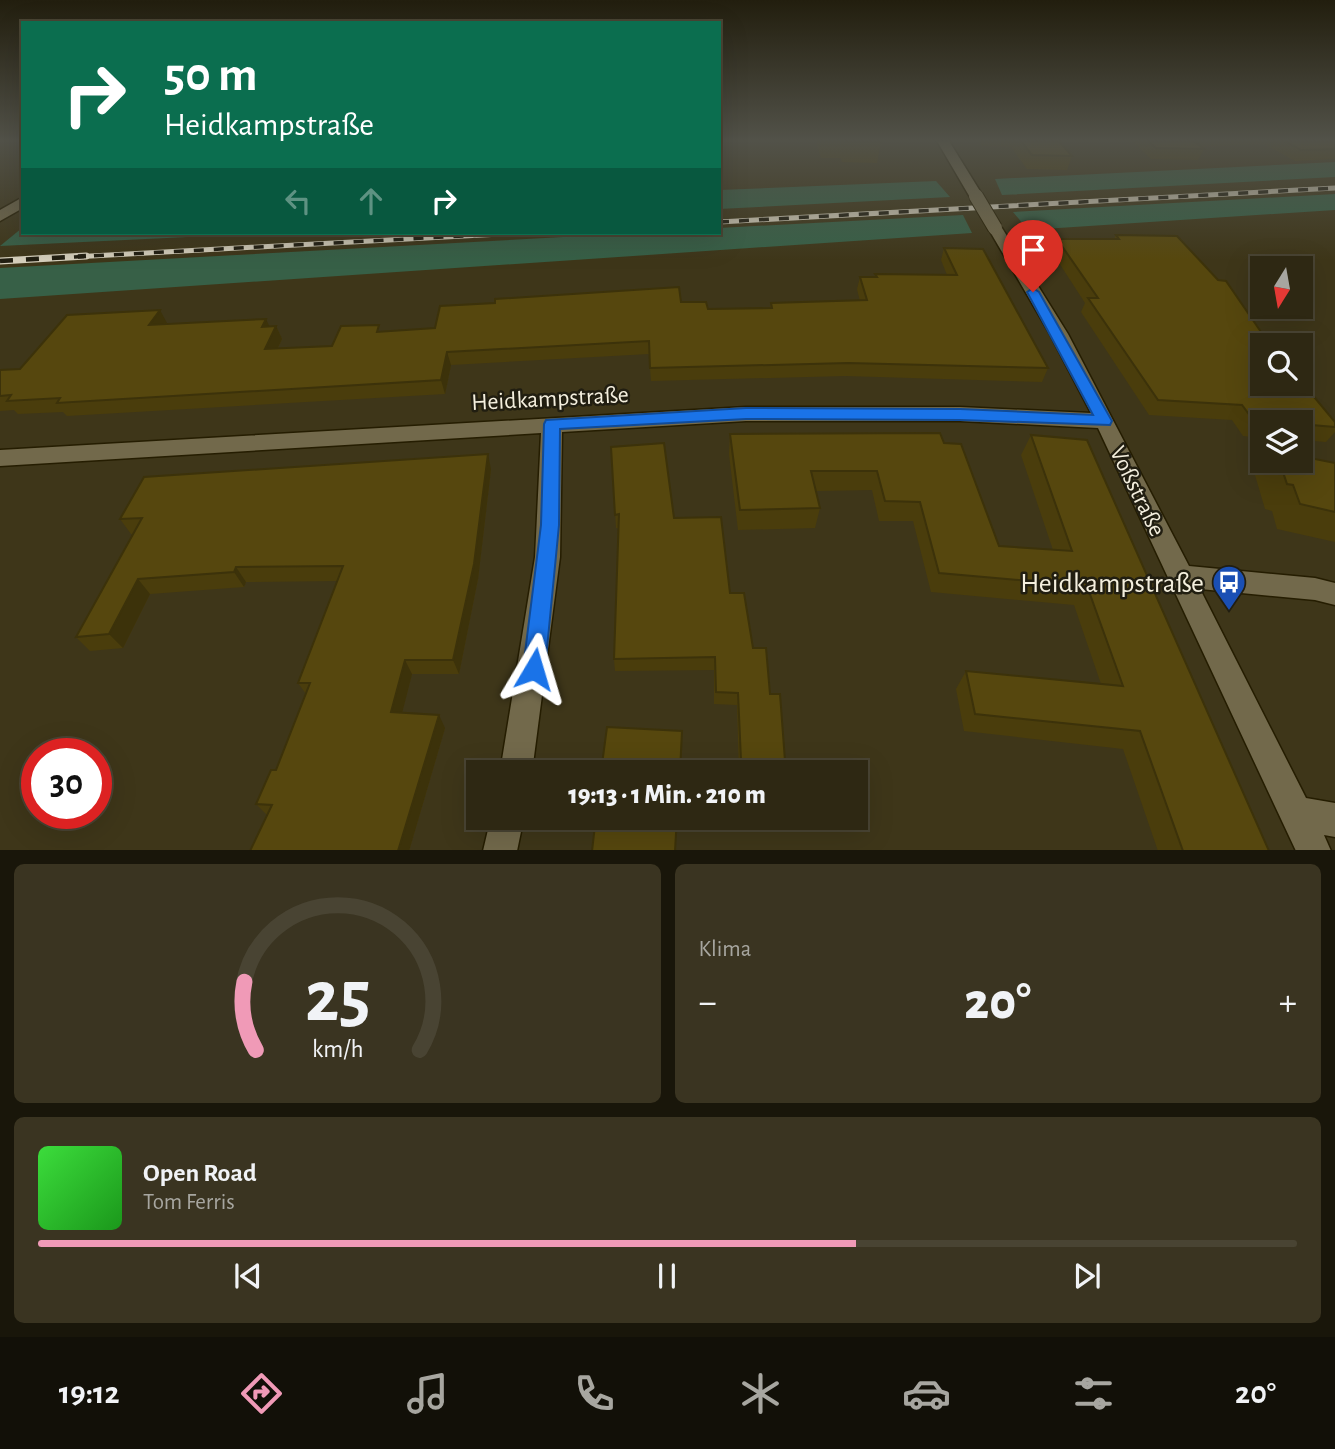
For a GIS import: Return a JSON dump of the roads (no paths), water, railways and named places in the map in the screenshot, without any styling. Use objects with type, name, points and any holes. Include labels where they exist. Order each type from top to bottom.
[{"type":"street","name":"Voßstraße","points":[[967,181],[1059,334],[1314,850]]},
{"type":"street","points":[[0,217],[21,202]]},
{"type":"street","name":"Heidkampstraße","points":[[0,458],[746,414],[960,414],[1104,421]]},
{"type":"street","points":[[518,760],[534,669],[550,525],[552,424]]},
{"type":"street","points":[[1179,576],[1315,589],[1335,594]]},
{"type":"street","points":[[1295,813],[1335,820]]},
{"type":"street","points":[[500,850],[505,830]]},
{"type":"railway","points":[[721,222],[1335,188]]},
{"type":"railway","points":[[54,258],[481,235]]},
{"type":"railway","points":[[0,261],[86,256]]},
{"type":"place","name":"Heidkampstraße","points":[[1229,612]]}]
